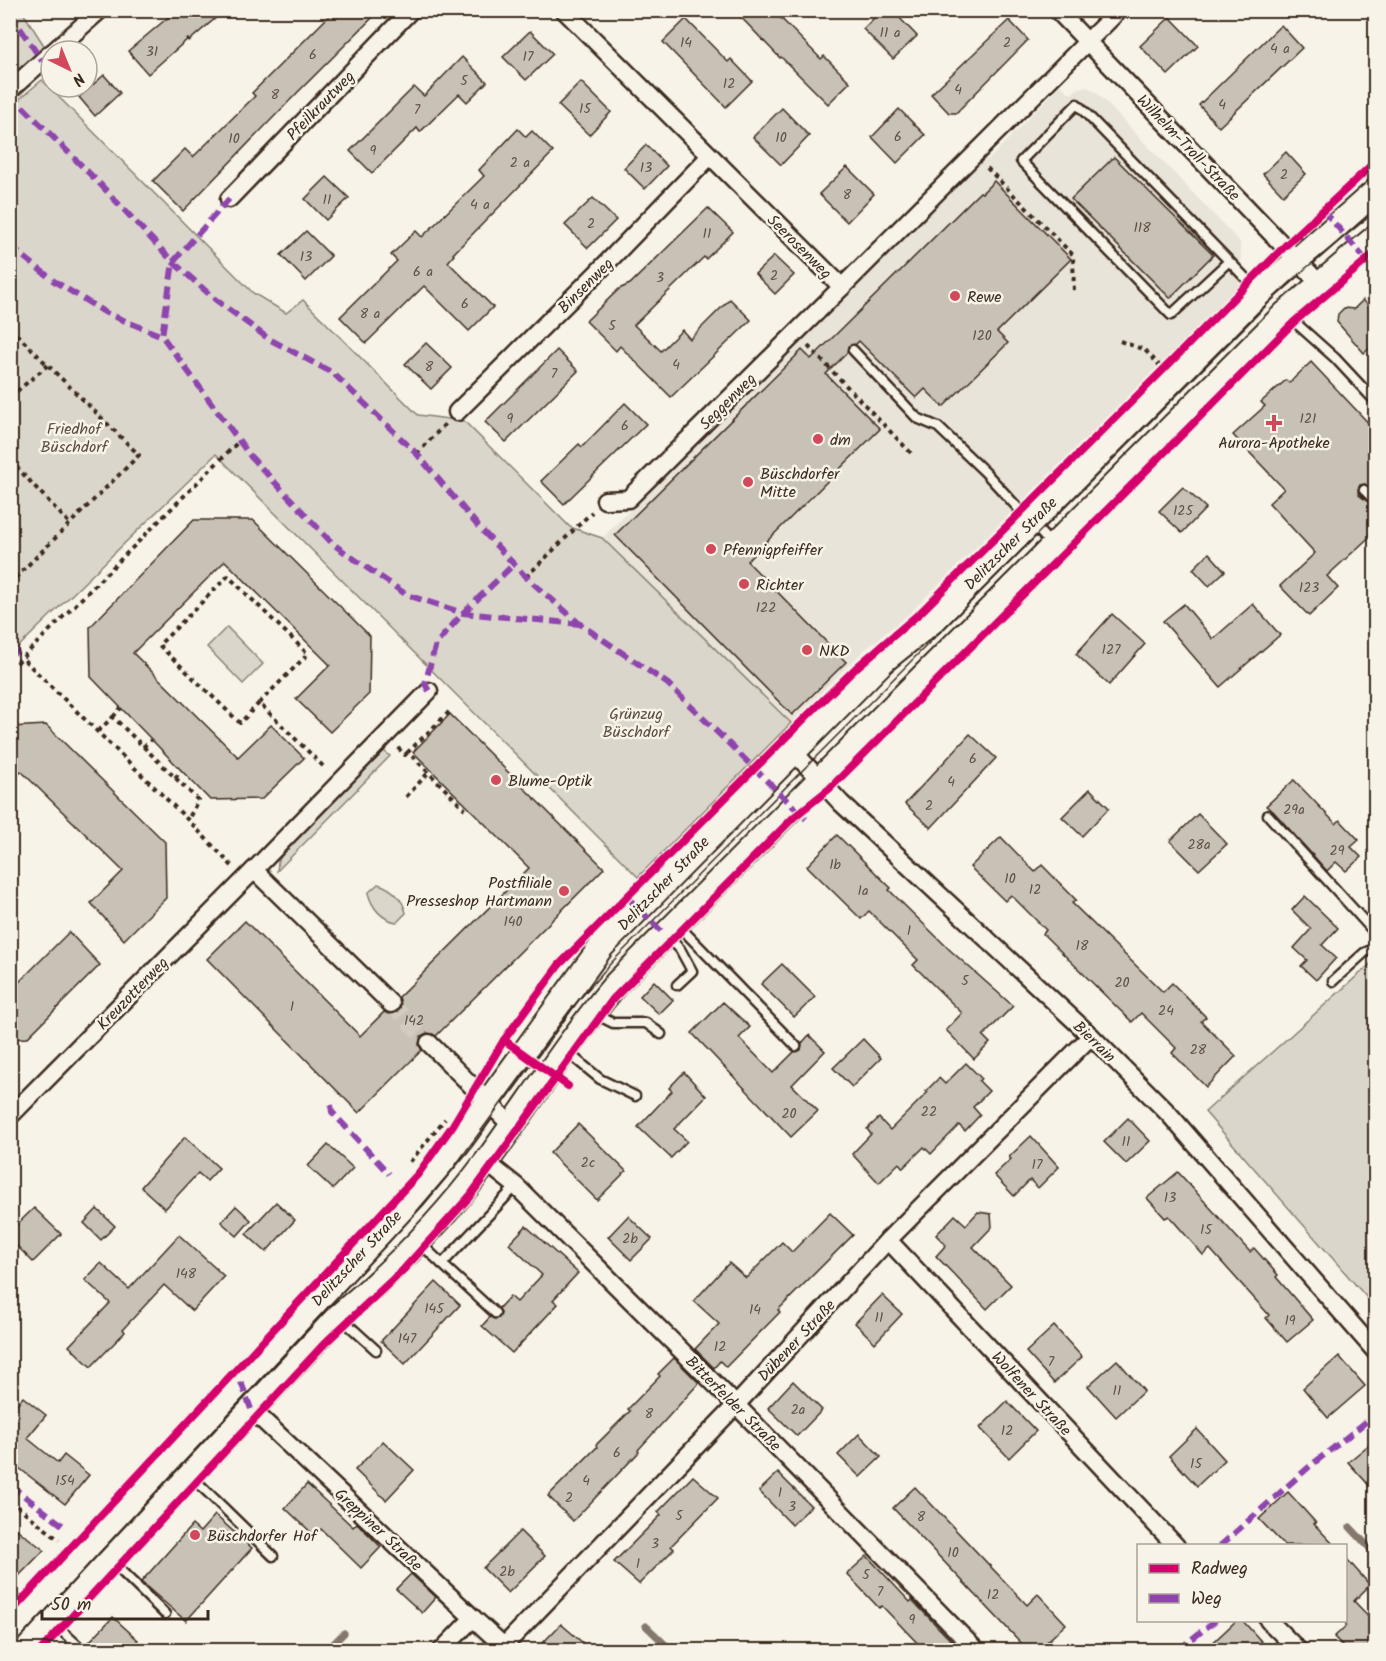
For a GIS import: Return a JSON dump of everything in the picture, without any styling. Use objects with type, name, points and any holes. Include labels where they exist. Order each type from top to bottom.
[{"type":"main road","name":"Delitzscher Straße","points":[[10,1630],[362,1253],[436,1169],[602,946],[793,750],[884,660],[934,620],[1260,293],[1376,191]]},
{"type":"main road","name":"Delitzscher Straße","points":[[27,1650],[339,1316],[368,1292],[449,1209],[486,1162],[592,1013],[616,984],[1285,314],[1376,237]]},
{"type":"street","points":[[67,39],[100,10]]},
{"type":"street","name":"Pfeilkrautweg","points":[[230,199],[411,10]]},
{"type":"street","name":"Seerosenweg","points":[[564,10],[842,286],[1119,10]]},
{"type":"street","name":"Wilhelm-Troll-Straße","points":[[1058,10],[1320,284]]},
{"type":"street","points":[[10,90],[39,64]]},
{"type":"street","name":"Binsenweg","points":[[457,412],[596,274],[710,156]]},
{"type":"street","name":"Seggenweg","points":[[605,500],[628,499],[842,286]]},
{"type":"street","name":"Kreuzotterweg","points":[[10,1116],[429,692]]},
{"type":"street","name":"Bierrain","points":[[793,750],[841,803],[1091,1036],[1169,1114],[1376,1353]]},
{"type":"street","points":[[249,875],[391,1004]]},
{"type":"street","name":"Dübener Straße","points":[[506,1648],[736,1405],[888,1240],[1091,1036]]},
{"type":"street","points":[[429,1043],[512,1125]]},
{"type":"street","name":"Bitterfelder Straße","points":[[486,1162],[516,1186],[736,1405],[976,1650]]},
{"type":"street","name":"Wolfener Straße","points":[[888,1240],[1175,1544]]},
{"type":"street","name":"Greppiner Straße","points":[[251,1409],[506,1648]]},
{"type":"street","points":[[442,1650],[473,1618]]},
{"type":"street","points":[[1270,1622],[1298,1650]]},
{"type":"lane","points":[[1228,262],[1171,315],[1021,161],[1077,104],[1260,293]]},
{"type":"lane","points":[[1285,314],[1335,358],[1376,402]]},
{"type":"lane","points":[[853,350],[917,418],[938,427],[985,472],[1054,547]]},
{"type":"lane","points":[[1364,490],[1376,502]]},
{"type":"lane","points":[[1268,815],[1376,934]]},
{"type":"lane","points":[[671,929],[692,970],[677,985]]},
{"type":"lane","points":[[671,929],[796,1046]]},
{"type":"lane","points":[[1333,981],[1364,953],[1376,948]]},
{"type":"lane","points":[[592,1013],[612,1023],[646,1023],[661,1034]]},
{"type":"lane","points":[[565,1051],[600,1079],[635,1096]]},
{"type":"lane","points":[[442,1264],[516,1186]]},
{"type":"lane","points":[[418,1242],[495,1313]]},
{"type":"lane","points":[[339,1316],[376,1350]]},
{"type":"lane","points":[[190,1475],[273,1556]]},
{"type":"lane","points":[[110,1561],[165,1614]]},
{"type":"lane","points":[[52,1623],[83,1650]]},
{"type":"path","points":[[974,155],[1073,255],[1074,294]]},
{"type":"path","points":[[10,328],[139,455],[10,583]]},
{"type":"path","points":[[795,333],[911,453]]},
{"type":"path","points":[[1120,341],[1145,350],[1173,380]]},
{"type":"path","points":[[10,397],[48,365]]},
{"type":"path","points":[[417,454],[457,412]]},
{"type":"path","points":[[10,669],[239,441]]},
{"type":"path","points":[[10,460],[70,524]]},
{"type":"path","points":[[526,577],[605,500]]},
{"type":"path","points":[[228,576],[308,654],[259,703],[240,723],[159,645],[228,576]]},
{"type":"path","points":[[22,658],[188,820],[249,875]]},
{"type":"path","points":[[259,703],[339,782]]},
{"type":"path","points":[[98,731],[121,708]]},
{"type":"path","points":[[449,712],[406,753],[465,809]]},
{"type":"path","points":[[113,717],[198,800],[188,820]]},
{"type":"path","points":[[144,747],[151,740]]},
{"type":"path","points":[[174,778],[182,771]]},
{"type":"path","points":[[406,797],[428,772]]},
{"type":"path","points":[[10,1500],[60,1540]]},
{"type":"shaded area","points":[[1060,85],[1071,94],[1085,86],[1096,92],[1240,242],[1242,274],[1239,286],[910,613],[862,652],[791,723],[602,538],[983,160],[989,159]]},
{"type":"green space","points":[[11,11],[22,11],[40,39],[39,64],[11,88]]},
{"type":"green space","name":"Grünzug Büschdorf","points":[[39,83],[39,99],[61,99],[253,293],[286,313],[303,300],[418,415],[464,421],[570,527],[602,538],[791,723],[638,877],[216,454],[11,654],[11,106]]},
{"type":"green space","points":[[227,627],[263,664],[243,684],[207,647]]},
{"type":"green space","points":[[384,751],[390,756],[277,871],[278,862],[283,853]]},
{"type":"green space","points":[[378,884],[392,891],[402,903],[406,913],[397,922],[382,916],[372,904],[368,893]]},
{"type":"green space","points":[[1375,960],[1375,1307],[1205,1112]]},
{"type":"building","points":[[177,10],[225,10],[148,74],[128,51]]},
{"type":"building","points":[[335,10],[380,10],[183,211],[153,181],[185,149],[193,157],[255,96],[252,93]]},
{"type":"building","points":[[734,10],[773,10],[821,59],[824,56],[850,82],[828,104]]},
{"type":"building","points":[[882,10],[892,10],[917,36],[893,59],[863,29]]},
{"type":"building","points":[[1170,17],[1198,46],[1168,75],[1140,46]]},
{"type":"building","points":[[686,19],[728,62],[731,59],[752,81],[726,107],[663,42]]},
{"type":"building","points":[[1009,20],[1028,40],[956,113],[949,113],[931,94]]},
{"type":"building","points":[[1281,25],[1302,48],[1219,127],[1199,105]]},
{"type":"building","points":[[530,31],[553,54],[526,80],[503,57]]},
{"type":"building","points":[[462,57],[487,82],[467,102],[459,94],[420,132],[417,128],[372,173],[350,151],[414,87],[424,96]]},
{"type":"building","points":[[104,75],[120,93],[95,116],[81,99],[99,99],[99,79]]},
{"type":"building","points":[[581,82],[611,112],[589,135],[558,105]]},
{"type":"building","points":[[782,108],[809,136],[781,165],[753,137]]},
{"type":"building","points":[[899,109],[925,135],[897,163],[872,137]]},
{"type":"building","points":[[518,129],[526,137],[532,131],[553,152],[453,254],[448,262],[493,307],[469,331],[424,286],[366,343],[340,317],[397,261],[391,255],[416,231],[422,237],[484,176],[479,170]]},
{"type":"building","points":[[646,145],[667,166],[645,189],[624,168]]},
{"type":"building","points":[[1286,152],[1306,174],[1283,195],[1263,174]]},
{"type":"building","points":[[1114,157],[1213,255],[1170,298],[1071,199]]},
{"type":"building","points":[[847,167],[874,194],[847,222],[819,194]]},
{"type":"building","points":[[327,177],[349,198],[326,220],[305,199]]},
{"type":"building","name":"Büschdorfer Mitte","points":[[994,181],[1071,259],[997,332],[1008,343],[943,407],[925,389],[916,398],[859,341],[848,346],[847,353],[826,374],[880,429],[747,561],[846,662],[792,715],[615,535],[802,350],[811,359],[980,192],[982,193]]},
{"type":"building","points":[[593,198],[616,220],[588,248],[565,225]]},
{"type":"building","points":[[708,208],[733,232],[634,325],[661,351],[682,330],[690,339],[730,299],[751,320],[671,397],[620,346],[616,351],[586,321],[619,289],[630,284]]},
{"type":"building","points":[[306,231],[331,256],[306,281],[281,255]]},
{"type":"building","points":[[774,256],[794,275],[775,294],[755,274]]},
{"type":"building","points":[[1363,300],[1376,314],[1376,343],[1364,353],[1337,322],[1338,314],[1344,308],[1354,309]]},
{"type":"building","points":[[426,343],[452,368],[431,389],[405,364]]},
{"type":"building","points":[[557,350],[578,371],[506,442],[485,422]]},
{"type":"building","points":[[1311,362],[1376,431],[1376,492],[1365,484],[1360,485],[1358,489],[1359,495],[1376,508],[1376,531],[1327,576],[1338,588],[1309,616],[1280,586],[1315,553],[1269,503],[1284,489],[1233,435],[1265,406],[1261,402],[1286,380],[1289,383]]},
{"type":"building","points":[[625,403],[646,424],[564,504],[541,481],[579,444],[582,447]]},
{"type":"building","points":[[1183,487],[1206,508],[1182,533],[1159,511]]},
{"type":"building","points":[[194,520],[253,520],[370,636],[369,694],[330,732],[296,699],[330,665],[225,561],[133,653],[238,757],[271,725],[304,758],[262,799],[210,800],[91,677],[90,627]]},
{"type":"building","points":[[1209,553],[1225,571],[1209,586],[1193,569]]},
{"type":"building","points":[[1184,604],[1213,639],[1253,604],[1280,635],[1220,687],[1163,621]]},
{"type":"building","points":[[1112,614],[1145,644],[1109,685],[1076,654]]},
{"type":"building","points":[[450,714],[604,868],[436,1036],[427,1033],[421,1036],[419,1045],[422,1050],[359,1113],[207,959],[245,921],[360,1036],[384,1012],[389,1014],[398,1012],[401,1006],[399,997],[529,868],[413,752]]},
{"type":"building","points":[[46,725],[165,842],[166,898],[124,940],[91,903],[123,871],[21,771],[10,782],[10,727]]},
{"type":"building","points":[[970,734],[996,758],[931,828],[905,804]]},
{"type":"building","points":[[1294,780],[1336,824],[1340,820],[1359,840],[1351,847],[1361,857],[1346,871],[1336,862],[1327,871],[1266,806]]},
{"type":"building","points":[[1090,789],[1109,808],[1082,836],[1062,817]]},
{"type":"building","points":[[1198,814],[1227,844],[1199,870],[1170,841]]},
{"type":"building","points":[[837,835],[951,951],[1013,1006],[983,1036],[990,1043],[974,1059],[946,1030],[962,1013],[913,965],[918,960],[869,911],[861,919],[807,866]]},
{"type":"building","points":[[1001,837],[1035,872],[1042,865],[1076,900],[1072,903],[1163,992],[1172,983],[1206,1017],[1201,1021],[1236,1056],[1206,1087],[1172,1053],[1176,1048],[1141,1013],[1132,1022],[1043,934],[1046,930],[1011,895],[1005,901],[970,867]]},
{"type":"building","points":[[1305,896],[1338,928],[1322,945],[1336,958],[1316,980],[1301,966],[1307,960],[1294,948],[1311,929],[1292,910]]},
{"type":"building","points":[[69,932],[100,965],[27,1038],[10,1039],[10,991]]},
{"type":"building","points":[[782,964],[815,997],[794,1017],[761,984]]},
{"type":"building","points":[[654,981],[673,1000],[659,1014],[640,996]]},
{"type":"building","points":[[723,1002],[750,1027],[739,1038],[773,1073],[794,1052],[801,1050],[802,1043],[809,1035],[825,1051],[792,1085],[818,1111],[791,1137],[692,1033]]},
{"type":"building","points":[[863,1039],[881,1058],[852,1087],[833,1068]]},
{"type":"building","points":[[966,1063],[981,1078],[979,1081],[989,1091],[973,1107],[980,1115],[965,1131],[959,1125],[931,1154],[924,1147],[903,1168],[899,1163],[879,1183],[852,1154],[871,1134],[867,1129],[879,1118],[890,1130],[939,1078],[945,1084]]},
{"type":"building","points":[[684,1072],[706,1096],[674,1129],[687,1141],[671,1158],[638,1127],[672,1091],[669,1088]]},
{"type":"building","points":[[1128,1118],[1150,1141],[1126,1164],[1104,1142]]},
{"type":"building","points":[[578,1124],[626,1171],[597,1200],[550,1153]]},
{"type":"building","points":[[1031,1136],[1059,1167],[1038,1188],[1030,1180],[1014,1196],[994,1175]]},
{"type":"building","points":[[185,1137],[219,1168],[207,1181],[198,1173],[165,1209],[141,1187]]},
{"type":"building","points":[[328,1145],[353,1168],[333,1189],[308,1166]]},
{"type":"building","points":[[1178,1172],[1250,1252],[1254,1248],[1313,1320],[1287,1342],[1266,1318],[1269,1315],[1210,1249],[1203,1255],[1169,1216],[1165,1218],[1147,1198]]},
{"type":"building","points":[[276,1202],[295,1220],[266,1252],[246,1234]]},
{"type":"building","points":[[236,1206],[251,1220],[237,1236],[221,1222]]},
{"type":"building","points":[[34,1208],[61,1234],[33,1262],[10,1239],[10,1231]]},
{"type":"building","points":[[97,1209],[115,1226],[101,1240],[84,1223]]},
{"type":"building","points":[[978,1212],[991,1214],[992,1227],[973,1247],[1011,1285],[987,1309],[936,1256],[946,1245],[936,1235],[955,1215],[966,1225]]},
{"type":"building","points":[[830,1213],[853,1235],[778,1310],[780,1312],[726,1367],[720,1361],[714,1368],[695,1349],[719,1324],[694,1301],[729,1263],[746,1278],[782,1242],[792,1252]]},
{"type":"building","points":[[628,1216],[652,1239],[631,1260],[608,1237]]},
{"type":"building","points":[[526,1226],[578,1273],[553,1300],[558,1304],[512,1353],[482,1326],[490,1317],[499,1318],[501,1314],[499,1308],[510,1296],[517,1302],[542,1275],[509,1244]]},
{"type":"building","points":[[179,1235],[224,1276],[192,1311],[164,1285],[123,1329],[125,1332],[91,1367],[69,1346],[110,1303],[85,1280],[101,1263],[129,1289]]},
{"type":"building","points":[[436,1282],[460,1305],[405,1364],[381,1341]]},
{"type":"building","points":[[882,1295],[902,1314],[875,1343],[855,1323]]},
{"type":"building","points":[[1054,1326],[1082,1357],[1054,1383],[1026,1352]]},
{"type":"building","points":[[1339,1356],[1365,1386],[1328,1418],[1303,1388]]},
{"type":"building","points":[[674,1358],[699,1383],[638,1450],[639,1452],[573,1521],[548,1496],[630,1411],[628,1409]]},
{"type":"building","points":[[1117,1360],[1144,1391],[1116,1417],[1088,1386]]},
{"type":"building","points":[[793,1381],[822,1410],[797,1436],[768,1408]]},
{"type":"building","points":[[23,1397],[46,1415],[27,1438],[58,1463],[64,1455],[89,1475],[65,1504],[10,1461],[10,1412]]},
{"type":"building","points":[[1007,1401],[1036,1431],[1009,1458],[980,1428]]},
{"type":"building","points":[[1197,1429],[1225,1460],[1197,1486],[1169,1456]]},
{"type":"building","points":[[859,1434],[881,1457],[860,1477],[838,1455]]},
{"type":"building","points":[[1376,1439],[1376,1493],[1348,1462]]},
{"type":"building","points":[[383,1441],[414,1470],[386,1500],[355,1470]]},
{"type":"building","points":[[778,1473],[811,1506],[792,1525],[759,1491]]},
{"type":"building","points":[[693,1476],[718,1498],[671,1546],[674,1549],[639,1584],[614,1562],[661,1515],[658,1512]]},
{"type":"building","points":[[307,1484],[353,1527],[357,1523],[381,1547],[361,1568],[321,1529],[315,1536],[285,1508]]},
{"type":"building","points":[[915,1487],[1027,1605],[1038,1594],[1066,1624],[1038,1650],[1028,1650],[893,1508]]},
{"type":"building","points":[[1288,1492],[1333,1544],[1283,1544],[1259,1519]]},
{"type":"building","points":[[215,1515],[252,1548],[186,1621],[141,1582],[192,1525],[200,1532]]},
{"type":"building","points":[[10,1524],[44,1550],[10,1585]]},
{"type":"building","points":[[520,1531],[545,1556],[508,1593],[483,1568]]},
{"type":"building","points":[[867,1556],[960,1650],[924,1650],[882,1606],[879,1608],[847,1574]]},
{"type":"building","points":[[1347,1559],[1370,1585],[1354,1601],[1376,1624],[1376,1650],[1347,1650],[1334,1637],[1346,1626]]},
{"type":"building","points":[[411,1574],[436,1597],[422,1613],[396,1589]]},
{"type":"building","points":[[113,1617],[138,1640],[128,1650],[100,1650],[90,1641]]},
{"type":"building","points":[[1235,1622],[1244,1622],[1269,1650],[1205,1650]]},
{"type":"building","points":[[561,1624],[591,1650],[536,1650]]},
{"type":"waterway","points":[[1350,1527],[1376,1555]]},
{"type":"waterway","points":[[646,1626],[671,1650]]},
{"type":"waterway","points":[[327,1650],[344,1633]]},
{"type":"tunnel","points":[[391,1004],[429,1043]]},
{"type":"tram line","points":[[10,1649],[410,1219],[452,1170],[570,1010],[612,962],[1259,311],[1306,268],[1376,211]]},
{"type":"marked path","points":[[10,13],[39,56]]},
{"type":"marked path","points":[[10,94],[101,185],[173,262],[216,300],[269,339],[333,373],[417,454],[478,526],[526,577],[580,624],[668,684],[806,819]]},
{"type":"marked path","points":[[229,199],[173,262],[162,336],[251,457],[333,544],[407,595],[463,613],[580,624]]},
{"type":"marked path","points":[[1323,210],[1366,260]]},
{"type":"marked path","points":[[10,246],[54,281],[106,313],[162,336]]},
{"type":"marked path","points":[[429,691],[425,684],[436,644],[463,613],[514,564]]},
{"type":"marked path","points":[[10,645],[22,658]]},
{"type":"marked path","points":[[627,897],[665,935]]},
{"type":"marked path","points":[[331,1105],[332,1112],[389,1174]]},
{"type":"marked path","points":[[241,1382],[251,1409]]},
{"type":"marked path","points":[[1222,1544],[1309,1467],[1376,1414]]},
{"type":"marked path","points":[[10,1485],[66,1528]]},
{"type":"marked path","points":[[1178,1650],[1213,1622]]},
{"type":"cycle path","points":[[10,1613],[418,1174],[453,1125],[504,1040],[559,965],[809,714],[857,667],[921,612],[1285,246],[1376,161]]},
{"type":"cycle path","points":[[41,1650],[325,1343],[404,1269],[470,1196],[613,999],[794,817],[829,789],[1294,322],[1376,252]]},
{"type":"cycle path","points":[[504,1040],[568,1086]]},
{"type":"place","name":"Rewe","points":[[955,296]]},
{"type":"place","name":"Aurora-Apotheke","points":[[1274,423]]},
{"type":"place","name":"dm","points":[[818,439]]},
{"type":"place","name":"Büschdorfer Mitte","points":[[748,482]]},
{"type":"place","name":"Pfennigpfeiffer","points":[[711,549]]},
{"type":"place","name":"Richter","points":[[744,584]]},
{"type":"place","name":"NKD","points":[[807,650]]},
{"type":"place","name":"Blume-Optik","points":[[496,780]]},
{"type":"place","name":"Postfiliale Presseshop Hartmann","points":[[564,891]]},
{"type":"place","name":"Büschdorfer Hof","points":[[195,1535]]},
{"type":"park label","name":"Friedhof Büschdorf","points":[[74,437]]}]
